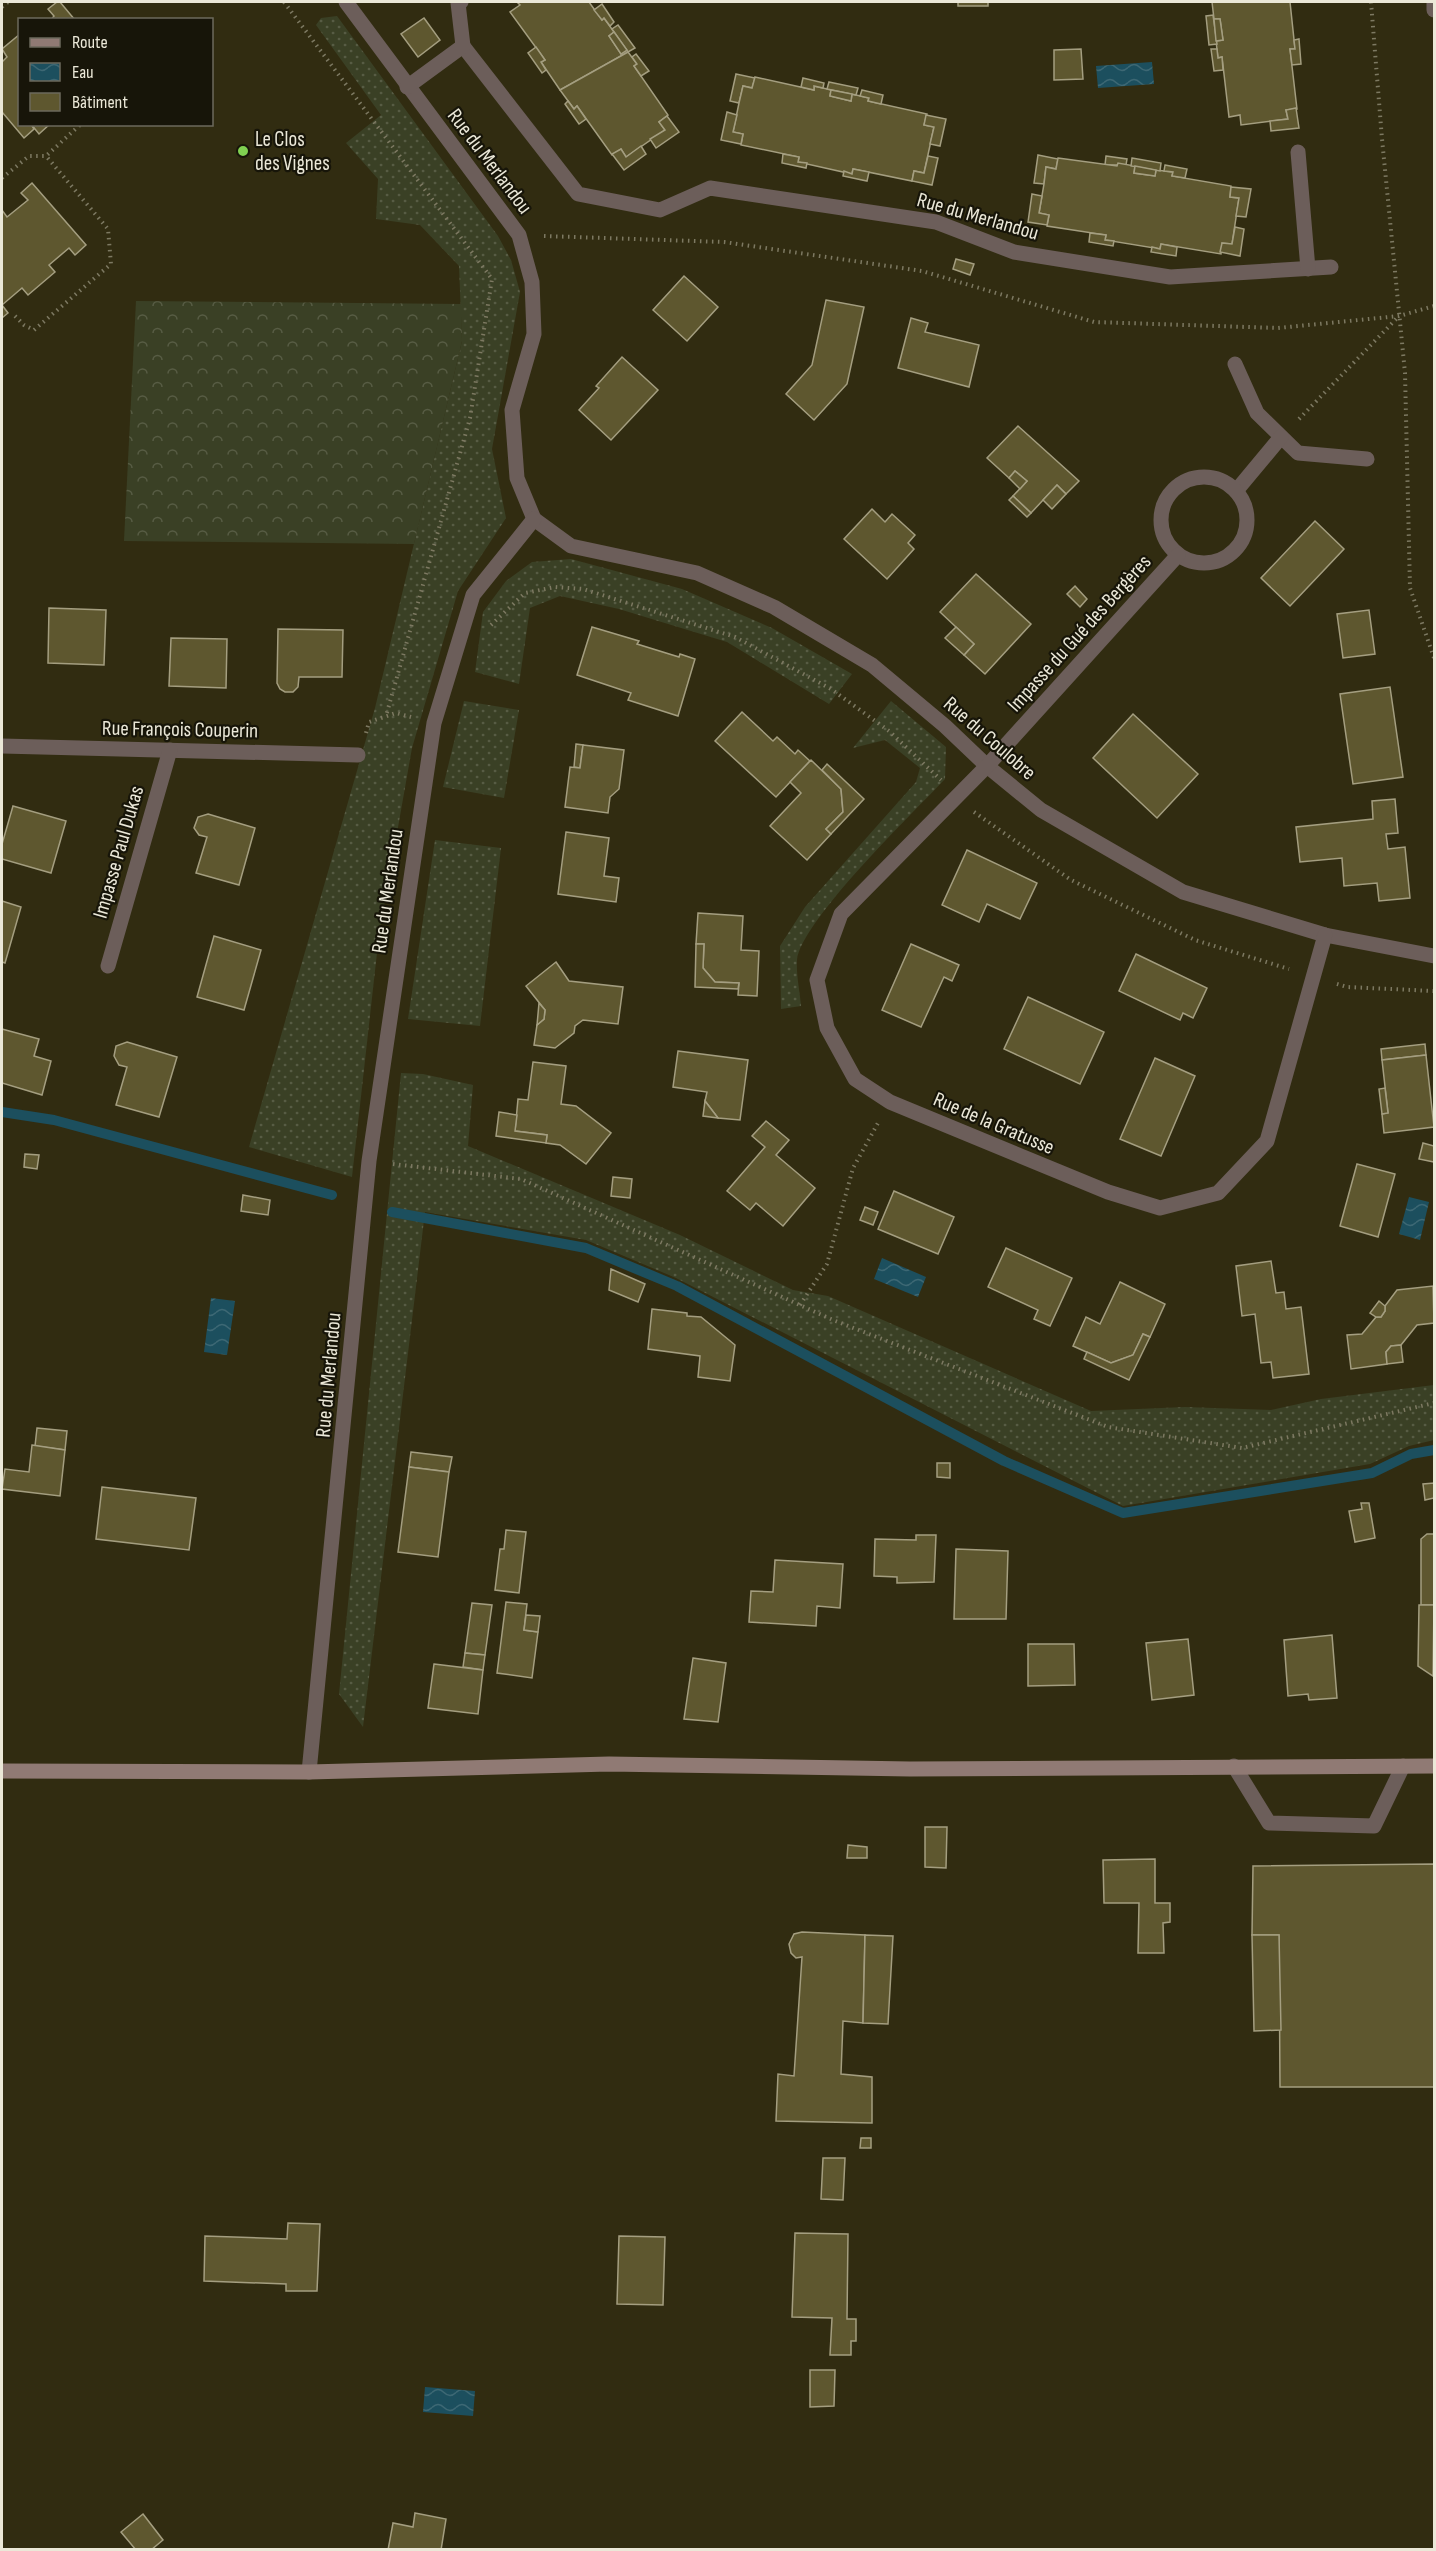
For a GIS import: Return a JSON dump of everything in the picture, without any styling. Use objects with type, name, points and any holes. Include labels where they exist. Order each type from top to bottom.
[{"type":"main road","points":[[2,1771],[309,1772],[609,1764],[900,1769],[1434,1766]]},
{"type":"street","name":"Rue du Merlandou","points":[[309,1772],[369,1161],[434,723],[473,595],[534,519],[517,478],[512,410],[534,334],[532,282],[519,235],[346,2]]},
{"type":"street","points":[[407,87],[463,46],[458,3],[461,2]]},
{"type":"street","points":[[1434,2],[1434,9]]},
{"type":"street","name":"Rue du Merlandou","points":[[463,46],[578,194],[660,210],[710,188],[936,222],[1014,252],[1170,277],[1331,267]]},
{"type":"street","points":[[1298,152],[1308,269]]},
{"type":"street","points":[[1235,364],[1257,413],[1298,453],[1367,459]]},
{"type":"street","points":[[1236,491],[1281,437]]},
{"type":"street","name":"Impasse du Gué des Bergères","points":[[1204,478],[1224,482],[1236,491],[1243,503],[1247,523],[1241,544],[1232,554],[1219,561],[1205,564],[1191,562],[1178,555],[1168,545],[1161,518],[1164,504],[1172,492],[1183,483],[1204,478]]},
{"type":"street","name":"Rue du Coulobre","points":[[534,519],[571,546],[697,573],[774,607],[872,665],[1041,810],[1183,892],[1325,935],[1434,956]]},
{"type":"street","name":"Impasse du Gué des Bergères","points":[[987,766],[1178,555]]},
{"type":"street","name":"Rue François Couperin","points":[[2,746],[358,755]]},
{"type":"street","name":"Impasse Paul Dukas","points":[[108,966],[170,750]]},
{"type":"street","name":"Rue de la Gratusse","points":[[987,766],[841,914],[817,980],[827,1028],[855,1079],[891,1102],[1108,1192],[1160,1208],[1218,1193],[1267,1141],[1325,935]]},
{"type":"street","points":[[1234,1766],[1269,1823],[1374,1826],[1403,1766]]},
{"type":"path","points":[[2,7],[8,2]]},
{"type":"path","points":[[284,2],[492,279],[470,418],[386,717]]},
{"type":"path","points":[[1371,2],[1405,373],[1410,588],[1434,658]]},
{"type":"path","points":[[2,178],[29,156],[46,156],[79,126]]},
{"type":"path","points":[[15,316],[24,325],[34,330],[111,264],[108,229],[46,156]]},
{"type":"path","points":[[519,235],[724,242],[922,271],[1094,322],[1278,328],[1399,316],[1434,306]]},
{"type":"path","points":[[1281,437],[1399,316]]},
{"type":"path","points":[[487,631],[494,621],[525,593],[555,586],[583,589],[735,637],[831,689],[889,731],[937,774],[955,799],[1071,880],[1195,940],[1313,977],[1347,987],[1434,990]]},
{"type":"path","points":[[358,755],[369,722],[396,713],[434,723]]},
{"type":"path","points":[[800,1305],[828,1264],[853,1168],[891,1102]]},
{"type":"path","points":[[369,1161],[521,1179],[800,1305],[1108,1427],[1242,1448],[1434,1403]]},
{"type":"green space","points":[[337,16],[498,236],[511,260],[520,292],[492,449],[506,518],[458,591],[412,748],[379,935],[352,1177],[249,1147],[375,708],[462,341],[459,266],[420,225],[376,219],[378,179],[346,143],[381,115],[316,25],[321,18]]},
{"type":"green space","points":[[136,301],[461,304],[462,341],[414,544],[124,541]]},
{"type":"green space","points":[[571,559],[682,589],[772,628],[852,674],[829,704],[727,642],[619,609],[560,596],[530,608],[519,684],[475,672],[483,612],[506,581],[532,562]]},
{"type":"green space","points":[[464,701],[519,710],[504,798],[443,787]]},
{"type":"green space","points":[[891,701],[946,747],[945,779],[861,867],[817,920],[803,942],[797,960],[801,1006],[781,1009],[780,946],[805,907],[916,782],[920,768],[885,740],[853,748]]},
{"type":"green space","points":[[435,840],[501,848],[480,1026],[408,1019]]},
{"type":"green space","points":[[401,1073],[423,1074],[473,1085],[468,1146],[680,1235],[793,1290],[828,1296],[1091,1411],[1185,1407],[1271,1410],[1321,1399],[1434,1385],[1434,1440],[1409,1446],[1370,1464],[1123,1506],[676,1278],[586,1240],[425,1212],[363,1727],[339,1694]]},
{"type":"water","points":[[1152,62],[1154,84],[1098,88],[1096,66]]},
{"type":"water","points":[[1409,1197],[1429,1202],[1420,1240],[1399,1234]]},
{"type":"water","points":[[882,1258],[926,1277],[918,1297],[874,1279]]},
{"type":"water","points":[[211,1298],[235,1301],[227,1355],[204,1352]]},
{"type":"water","points":[[425,2387],[475,2391],[473,2416],[423,2412]]},
{"type":"building","points":[[60,2],[73,18],[52,18],[54,16],[48,9]]},
{"type":"building","points":[[517,2],[589,2],[614,32],[609,36],[621,54],[627,50],[628,52],[560,90],[541,62],[545,60],[510,12],[520,5]]},
{"type":"building","points":[[958,2],[988,2],[988,6],[958,6]]},
{"type":"building","points":[[1212,2],[1290,2],[1295,49],[1290,49],[1297,109],[1286,110],[1288,119],[1241,125],[1240,115],[1229,117],[1222,57],[1218,58],[1216,41],[1223,40],[1220,19],[1214,19]]},
{"type":"building","points":[[602,4],[614,22],[610,26],[594,10]]},
{"type":"building","points":[[1213,15],[1217,44],[1209,45],[1206,16]]},
{"type":"building","points":[[424,18],[440,40],[418,57],[401,34]]},
{"type":"building","points":[[1214,19],[1220,19],[1223,40],[1216,41]]},
{"type":"building","points":[[618,25],[635,48],[628,52],[612,29]]},
{"type":"building","points":[[614,32],[627,50],[621,54],[609,36]]},
{"type":"building","points":[[18,36],[18,126],[32,126],[34,129],[24,138],[2,112],[2,62],[7,57],[2,49]]},
{"type":"building","points":[[1299,39],[1301,64],[1292,65],[1290,49],[1295,49],[1294,40]]},
{"type":"building","points":[[536,47],[545,60],[541,62],[546,70],[542,73],[528,53]]},
{"type":"building","points":[[1081,49],[1083,79],[1054,80],[1054,50]]},
{"type":"building","points":[[1211,49],[1217,49],[1218,58],[1222,57],[1223,70],[1214,71]]},
{"type":"building","points":[[628,52],[637,64],[634,66],[668,115],[659,122],[665,130],[626,157],[621,149],[612,155],[577,106],[574,109],[560,90]]},
{"type":"building","points":[[636,54],[649,71],[641,76],[634,66],[637,64],[632,57]]},
{"type":"building","points":[[736,74],[755,78],[752,88],[743,86],[739,103],[730,101]]},
{"type":"building","points":[[755,77],[814,90],[814,86],[831,90],[830,96],[851,101],[852,94],[869,98],[868,101],[927,114],[924,125],[934,127],[924,173],[914,171],[912,181],[853,169],[852,174],[798,162],[799,157],[741,145],[743,134],[733,132],[743,86],[752,88]]},
{"type":"building","points":[[803,78],[824,83],[823,88],[814,86],[814,90],[801,87]]},
{"type":"building","points":[[829,82],[858,88],[856,95],[827,89]]},
{"type":"building","points":[[831,90],[852,94],[851,101],[830,96]]},
{"type":"building","points":[[862,90],[883,95],[881,104],[868,101],[869,98],[860,96]]},
{"type":"building","points":[[568,101],[574,109],[577,106],[586,119],[579,124],[565,104]]},
{"type":"building","points":[[1296,108],[1299,128],[1271,131],[1270,121],[1288,119],[1286,110]]},
{"type":"building","points":[[727,112],[737,115],[733,132],[743,134],[741,144],[721,140]]},
{"type":"building","points":[[926,115],[946,119],[940,146],[930,144],[934,127],[924,125]]},
{"type":"building","points":[[667,116],[679,132],[656,148],[650,139],[665,130],[659,122]]},
{"type":"building","points":[[33,126],[48,126],[39,134]]},
{"type":"building","points":[[641,146],[646,154],[624,170],[612,154],[621,149],[626,157]]},
{"type":"building","points":[[783,154],[799,157],[798,162],[807,163],[806,168],[782,163]]},
{"type":"building","points":[[1038,155],[1058,159],[1056,169],[1046,167],[1044,184],[1034,183]]},
{"type":"building","points":[[928,156],[938,158],[932,185],[912,181],[914,171],[924,173]]},
{"type":"building","points":[[1106,156],[1127,159],[1126,165],[1105,165]]},
{"type":"building","points":[[1058,158],[1117,166],[1118,163],[1135,166],[1134,173],[1155,176],[1156,170],[1173,172],[1172,176],[1231,186],[1230,197],[1239,198],[1232,244],[1222,243],[1221,254],[1161,244],[1160,249],[1105,240],[1106,235],[1047,226],[1049,215],[1039,213],[1046,167],[1056,169]]},
{"type":"building","points":[[1132,158],[1161,163],[1160,171],[1131,166]]},
{"type":"building","points":[[1165,165],[1187,169],[1185,178],[1172,176],[1173,172],[1164,171]]},
{"type":"building","points":[[1135,166],[1156,170],[1155,176],[1134,173]]},
{"type":"building","points":[[853,169],[869,172],[867,181],[843,176],[844,171],[852,174]]},
{"type":"building","points":[[32,183],[86,245],[75,255],[69,248],[49,265],[55,272],[28,295],[22,288],[2,305],[2,210],[7,217],[28,200],[21,193]]},
{"type":"building","points":[[1231,187],[1251,189],[1246,217],[1236,216],[1239,198],[1230,197]]},
{"type":"building","points":[[1032,194],[1042,196],[1039,213],[1049,215],[1047,225],[1028,222]]},
{"type":"building","points":[[1235,227],[1244,229],[1240,256],[1220,252],[1222,243],[1232,244]]},
{"type":"building","points":[[1090,233],[1106,235],[1105,240],[1114,241],[1113,246],[1089,242]]},
{"type":"building","points":[[1161,244],[1177,247],[1176,256],[1151,252],[1152,247],[1160,249]]},
{"type":"building","points":[[956,259],[974,264],[970,275],[953,269]]},
{"type":"building","points":[[684,276],[718,307],[687,341],[653,310]]},
{"type":"building","points":[[826,300],[864,307],[847,384],[814,420],[786,394],[812,365]]},
{"type":"building","points":[[2,305],[8,313],[2,318]]},
{"type":"building","points":[[911,318],[928,323],[925,332],[979,345],[969,387],[898,368]]},
{"type":"building","points":[[622,357],[658,390],[611,440],[579,410],[599,388],[596,386]]},
{"type":"building","points":[[1018,426],[1079,481],[1066,494],[1057,485],[1031,513],[1013,496],[1027,481],[1015,471],[1009,478],[987,458]]},
{"type":"building","points":[[1015,471],[1027,481],[1020,489],[1009,478]]},
{"type":"building","points":[[1057,485],[1066,494],[1052,509],[1043,500]]},
{"type":"building","points":[[1013,496],[1031,513],[1027,517],[1009,500]]},
{"type":"building","points":[[872,509],[885,522],[892,514],[915,535],[908,543],[914,549],[887,579],[844,539]]},
{"type":"building","points":[[1315,521],[1344,549],[1290,606],[1261,578]]},
{"type":"building","points":[[976,574],[1031,624],[985,674],[964,655],[974,644],[940,612]]},
{"type":"building","points":[[1075,586],[1087,599],[1080,607],[1067,594]]},
{"type":"building","points":[[49,608],[106,610],[104,665],[48,663]]},
{"type":"building","points":[[1369,610],[1375,654],[1343,658],[1337,614]]},
{"type":"building","points":[[592,627],[639,641],[637,644],[679,657],[680,654],[695,659],[678,716],[628,700],[631,693],[577,675]]},
{"type":"building","points":[[956,627],[974,644],[964,655],[945,638]]},
{"type":"building","points":[[278,629],[343,630],[342,677],[299,677],[298,687],[293,692],[280,689],[277,683]]},
{"type":"building","points":[[171,638],[227,639],[226,688],[169,686]]},
{"type":"building","points":[[1390,687],[1403,777],[1353,784],[1340,694]]},
{"type":"building","points":[[742,712],[773,741],[777,737],[795,754],[798,750],[810,761],[776,797],[715,741]]},
{"type":"building","points":[[1133,714],[1198,774],[1157,818],[1093,758]]},
{"type":"building","points":[[576,744],[583,745],[580,768],[574,767]]},
{"type":"building","points":[[583,745],[624,750],[619,789],[610,797],[608,813],[565,807],[570,767],[580,768]]},
{"type":"building","points":[[811,760],[841,789],[843,812],[826,829],[831,834],[807,860],[770,826],[801,793],[790,782]]},
{"type":"building","points":[[827,764],[864,799],[831,834],[826,829],[843,812],[841,789],[822,770]]},
{"type":"building","points":[[1395,799],[1398,833],[1386,834],[1388,849],[1405,847],[1410,898],[1379,901],[1377,883],[1344,886],[1342,858],[1300,862],[1296,827],[1373,819],[1372,801]]},
{"type":"building","points":[[13,806],[66,821],[51,873],[2,859],[2,844]]},
{"type":"building","points":[[208,814],[255,828],[239,885],[196,873],[207,837],[199,835],[194,828],[198,817]]},
{"type":"building","points":[[566,832],[609,838],[604,876],[619,878],[616,902],[558,894]]},
{"type":"building","points":[[967,850],[1037,883],[1020,919],[987,904],[979,922],[942,905]]},
{"type":"building","points":[[2,901],[21,907],[5,963],[2,962]]},
{"type":"building","points":[[698,913],[743,916],[741,950],[759,951],[757,996],[738,995],[739,983],[715,982],[703,968],[704,944],[696,944]]},
{"type":"building","points":[[214,936],[261,950],[244,1010],[197,997]]},
{"type":"building","points":[[696,944],[704,944],[703,968],[715,982],[739,983],[738,989],[695,987]]},
{"type":"building","points":[[911,944],[959,965],[952,981],[944,977],[921,1027],[882,1010]]},
{"type":"building","points":[[1136,954],[1207,988],[1193,1018],[1183,1013],[1180,1020],[1119,991]]},
{"type":"building","points":[[556,962],[569,981],[623,987],[618,1024],[583,1020],[575,1026],[574,1033],[555,1048],[534,1045],[537,1025],[544,1019],[545,1010],[526,986]]},
{"type":"building","points":[[1028,997],[1104,1032],[1080,1084],[1004,1049]]},
{"type":"building","points":[[539,1003],[545,1010],[544,1019],[537,1025]]},
{"type":"building","points":[[2,1029],[39,1039],[34,1056],[51,1061],[42,1095],[2,1083]]},
{"type":"building","points":[[127,1042],[177,1057],[159,1117],[116,1105],[127,1067],[119,1065],[114,1056],[116,1046]]},
{"type":"building","points":[[1425,1044],[1426,1055],[1382,1060],[1381,1049]]},
{"type":"building","points":[[678,1051],[748,1060],[740,1120],[718,1118],[705,1101],[707,1092],[673,1087]]},
{"type":"building","points":[[1426,1055],[1434,1127],[1384,1133],[1382,1114],[1388,1113],[1382,1060]]},
{"type":"building","points":[[1155,1058],[1195,1076],[1161,1156],[1120,1139]]},
{"type":"building","points":[[533,1062],[566,1066],[561,1104],[576,1106],[611,1133],[586,1164],[560,1145],[546,1143],[547,1135],[515,1131],[518,1099],[528,1100]]},
{"type":"building","points":[[1385,1088],[1388,1113],[1382,1114],[1379,1089]]},
{"type":"building","points":[[705,1101],[718,1118],[703,1116]]},
{"type":"building","points":[[499,1112],[517,1115],[515,1131],[547,1135],[546,1143],[496,1136]]},
{"type":"building","points":[[766,1121],[789,1140],[776,1155],[815,1188],[783,1226],[756,1203],[750,1210],[727,1191],[765,1147],[752,1136]]},
{"type":"building","points":[[1423,1143],[1434,1146],[1434,1162],[1419,1159]]},
{"type":"building","points":[[25,1154],[39,1155],[37,1169],[24,1167]]},
{"type":"building","points":[[1357,1164],[1395,1174],[1378,1237],[1340,1226]]},
{"type":"building","points":[[613,1177],[632,1179],[630,1198],[611,1196]]},
{"type":"building","points":[[894,1191],[954,1217],[938,1254],[878,1229]]},
{"type":"building","points":[[243,1195],[270,1200],[268,1215],[241,1211]]},
{"type":"building","points":[[865,1207],[878,1212],[873,1225],[860,1220]]},
{"type":"building","points":[[1006,1248],[1072,1278],[1050,1326],[1034,1319],[1038,1310],[988,1287]]},
{"type":"building","points":[[1271,1261],[1276,1293],[1284,1292],[1286,1309],[1301,1307],[1309,1374],[1273,1378],[1271,1362],[1261,1363],[1255,1314],[1242,1316],[1236,1266]]},
{"type":"building","points":[[611,1269],[645,1284],[638,1302],[609,1290]]},
{"type":"building","points":[[1120,1282],[1165,1304],[1150,1337],[1143,1334],[1133,1355],[1111,1363],[1073,1346],[1086,1317],[1100,1324]]},
{"type":"building","points":[[1433,1286],[1434,1323],[1417,1325],[1401,1345],[1391,1346],[1386,1352],[1387,1364],[1351,1369],[1347,1335],[1362,1334],[1376,1317],[1381,1317],[1385,1306],[1397,1290]]},
{"type":"building","points":[[1379,1301],[1385,1306],[1385,1311],[1381,1317],[1376,1317],[1370,1313]]},
{"type":"building","points":[[652,1309],[701,1317],[735,1345],[730,1381],[698,1377],[700,1356],[648,1349]]},
{"type":"building","points":[[1143,1334],[1150,1337],[1129,1380],[1084,1359],[1087,1352],[1111,1363],[1133,1355]]},
{"type":"building","points":[[1401,1345],[1403,1362],[1387,1364],[1386,1352],[1391,1346]]},
{"type":"building","points":[[37,1428],[67,1431],[65,1450],[35,1446]]},
{"type":"building","points":[[32,1445],[65,1450],[60,1496],[2,1489],[5,1469],[29,1472]]},
{"type":"building","points":[[411,1452],[452,1457],[449,1472],[409,1467]]},
{"type":"building","points":[[937,1463],[950,1463],[950,1478],[937,1477]]},
{"type":"building","points":[[409,1467],[449,1472],[438,1557],[398,1552]]},
{"type":"building","points":[[1434,1483],[1434,1498],[1425,1500],[1423,1484]]},
{"type":"building","points":[[102,1487],[196,1498],[189,1550],[96,1539]]},
{"type":"building","points":[[1361,1503],[1369,1503],[1375,1538],[1355,1542],[1349,1511],[1362,1509]]},
{"type":"building","points":[[506,1530],[526,1532],[519,1593],[495,1590],[500,1549],[504,1549]]},
{"type":"building","points":[[1427,1534],[1434,1534],[1434,1605],[1421,1605],[1421,1539]]},
{"type":"building","points":[[916,1535],[936,1535],[934,1582],[897,1583],[897,1577],[874,1576],[875,1539],[916,1540]]},
{"type":"building","points":[[956,1549],[1008,1551],[1006,1619],[954,1619]]},
{"type":"building","points":[[775,1560],[843,1564],[840,1608],[817,1606],[816,1626],[749,1622],[751,1591],[773,1592]]},
{"type":"building","points":[[506,1602],[527,1604],[524,1630],[538,1632],[532,1678],[497,1673]]},
{"type":"building","points":[[472,1603],[492,1605],[485,1655],[465,1653]]},
{"type":"building","points":[[1419,1605],[1434,1605],[1433,1676],[1418,1666]]},
{"type":"building","points":[[526,1615],[540,1616],[538,1632],[524,1630]]},
{"type":"building","points":[[1332,1635],[1337,1698],[1309,1700],[1308,1694],[1288,1696],[1284,1640]]},
{"type":"building","points":[[1188,1639],[1194,1695],[1152,1700],[1146,1643]]},
{"type":"building","points":[[1028,1644],[1074,1644],[1075,1685],[1028,1686]]},
{"type":"building","points":[[465,1653],[485,1655],[483,1670],[463,1667]]},
{"type":"building","points":[[693,1658],[726,1663],[718,1722],[684,1719]]},
{"type":"building","points":[[434,1664],[483,1670],[478,1714],[428,1708]]},
{"type":"building","points":[[925,1827],[947,1827],[946,1868],[925,1867]]},
{"type":"building","points":[[848,1845],[867,1847],[867,1858],[847,1858]]},
{"type":"building","points":[[1155,1859],[1155,1903],[1170,1903],[1170,1922],[1163,1923],[1164,1953],[1138,1953],[1139,1903],[1104,1903],[1103,1860]]},
{"type":"building","points":[[1434,1864],[1434,2087],[1280,2087],[1279,1935],[1252,1935],[1253,1866]]},
{"type":"building","points":[[802,1932],[865,1935],[863,2023],[843,2021],[841,2074],[872,2077],[872,2123],[776,2121],[778,2074],[794,2076],[802,1957],[796,1958],[791,1953],[789,1944],[794,1934]]},
{"type":"building","points":[[865,1935],[893,1936],[888,2024],[863,2023]]},
{"type":"building","points":[[1252,1935],[1279,1935],[1281,2030],[1254,2031]]},
{"type":"building","points":[[861,2138],[871,2138],[871,2148],[860,2148]]},
{"type":"building","points":[[823,2158],[845,2158],[843,2200],[821,2199]]},
{"type":"building","points":[[288,2223],[320,2224],[317,2291],[286,2291],[286,2284],[204,2281],[205,2236],[287,2239]]},
{"type":"building","points":[[795,2233],[848,2234],[847,2319],[856,2319],[856,2341],[851,2341],[851,2355],[830,2355],[832,2318],[792,2317]]},
{"type":"building","points":[[619,2236],[665,2237],[663,2305],[617,2304]]},
{"type":"building","points":[[810,2370],[835,2370],[834,2406],[810,2407]]},
{"type":"building","points":[[415,2513],[446,2519],[441,2550],[388,2550],[393,2523],[413,2527]]},
{"type":"building","points":[[143,2514],[163,2540],[151,2550],[136,2550],[121,2532]]},
{"type":"waterway","points":[[2,1112],[54,1120],[332,1195]]},
{"type":"waterway","points":[[392,1212],[586,1248],[677,1286],[1004,1461],[1123,1513],[1372,1473],[1411,1454],[1434,1450]]},
{"type":"place","name":"Le Clos des Vignes","points":[[243,151]]}]
